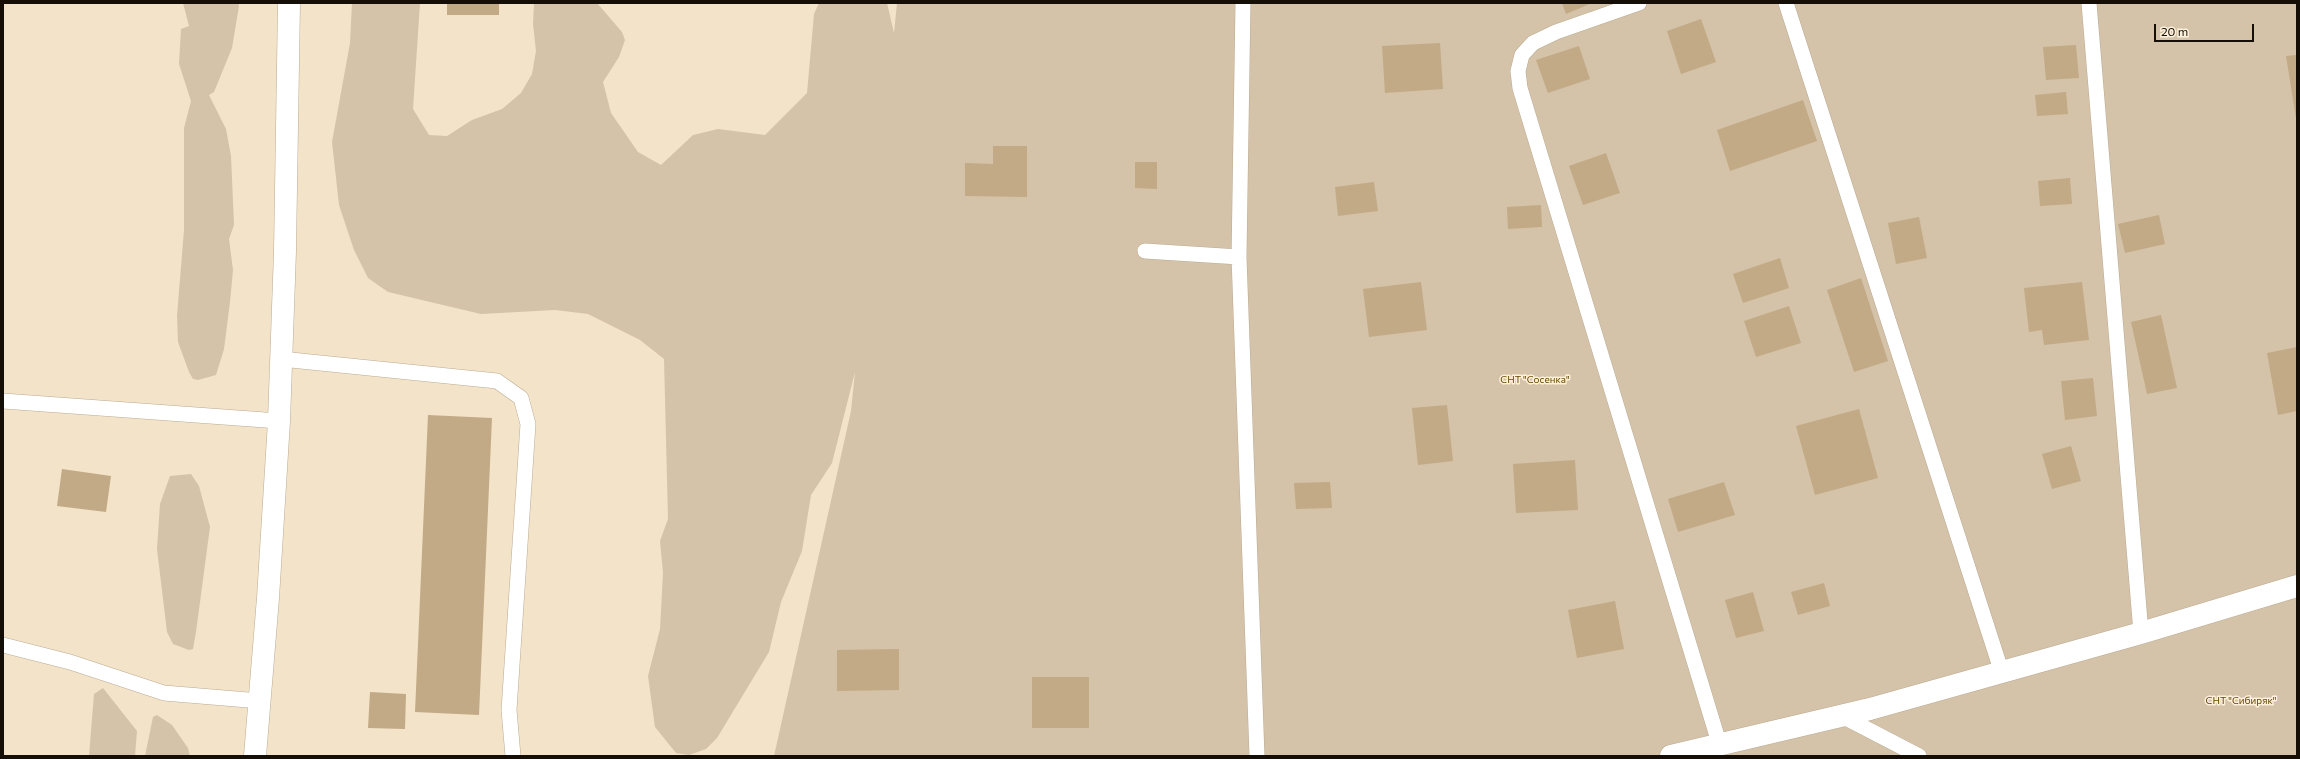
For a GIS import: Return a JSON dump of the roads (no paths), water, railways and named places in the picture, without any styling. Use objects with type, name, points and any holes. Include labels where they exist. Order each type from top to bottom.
[{"type":"main road","points":[[255,756],[279,421],[285,251],[289,3]]},
{"type":"main road","points":[[1671,756],[1720,746],[1842,716],[2002,673],[2297,586]]},
{"type":"lane","points":[[1243,3],[1239,257],[1257,756]]},
{"type":"lane","points":[[1639,3],[1556,32],[1533,43],[1522,55],[1518,76],[1520,88],[1720,746]]},
{"type":"lane","points":[[1786,3],[2002,673]]},
{"type":"lane","points":[[2089,3],[2141,633]]},
{"type":"lane","points":[[1145,252],[1239,257]]},
{"type":"lane","points":[[281,359],[497,381],[521,398],[528,424],[509,710],[513,756]]},
{"type":"lane","points":[[3,401],[279,421]]},
{"type":"lane","points":[[3,645],[70,662],[164,693],[260,701]]},
{"type":"lane","points":[[1842,716],[1919,756]]},
{"type":"park label","name":"СНТ \"Сосенка\"","points":[[1535,380]]},
{"type":"park label","name":"СНТ \"Сибиряк\"","points":[[2241,701]]}]
